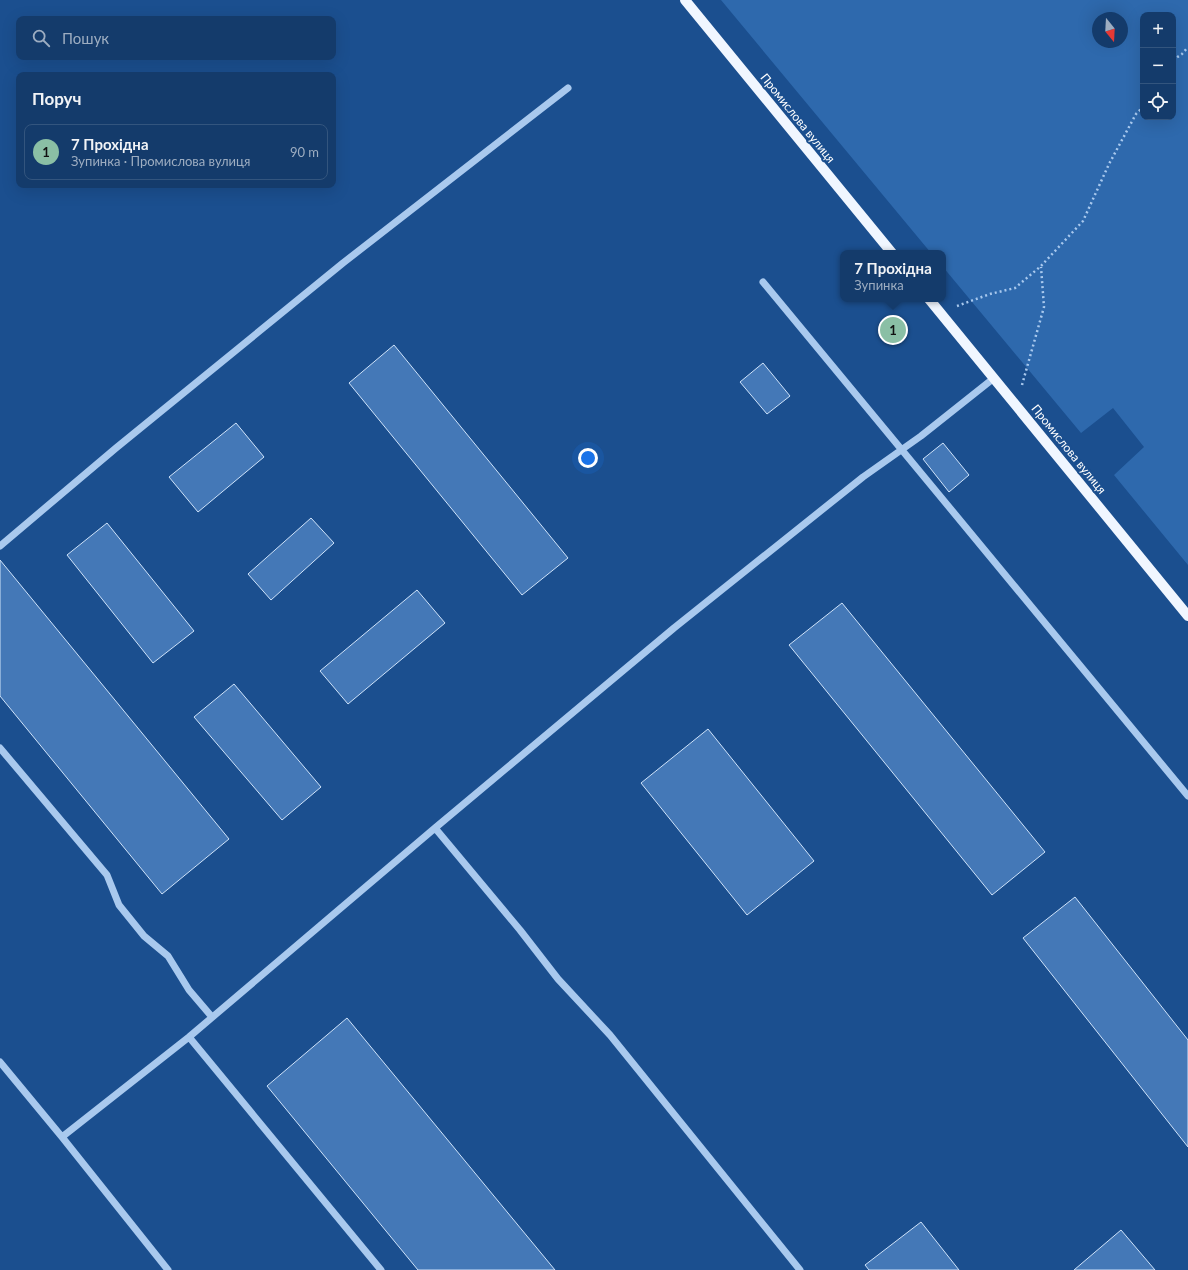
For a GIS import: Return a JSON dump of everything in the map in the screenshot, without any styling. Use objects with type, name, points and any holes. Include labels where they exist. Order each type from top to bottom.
[{"type":"main road","name":"Промислова вулиця","points":[[685,0],[890,250]]},
{"type":"main road","name":"Промислова вулиця","points":[[932,302],[1188,616]]},
{"type":"lane","points":[[0,546],[116,448],[337,268],[568,88]]},
{"type":"lane","points":[[764,282],[1188,796]]},
{"type":"lane","points":[[62,1137],[189,1037],[674,628],[863,477],[994,378]]},
{"type":"lane","points":[[0,748],[107,875],[119,905],[144,936],[168,956],[189,990],[212,1017]]},
{"type":"lane","points":[[435,828],[520,930],[558,979],[610,1035],[800,1270]]},
{"type":"lane","points":[[189,1037],[381,1270]]},
{"type":"lane","points":[[0,1062],[168,1270]]},
{"type":"path","points":[[1176,58],[1188,47]]},
{"type":"path","points":[[940,312],[990,294],[1015,288],[1041,266],[1083,221],[1110,164],[1136,114],[1140,110]]},
{"type":"path","points":[[1016,406],[1044,308],[1041,266]]},
{"type":"shaded area","points":[[721,0],[1188,0],[1188,565],[1114,475],[1144,447],[1113,408],[1081,433],[946,271],[946,250],[929,250]]},
{"type":"building","points":[[394,345],[568,558],[522,595],[349,383]]},
{"type":"building","points":[[763,363],[790,396],[767,414],[740,382]]},
{"type":"building","points":[[236,423],[264,457],[198,512],[169,477]]},
{"type":"building","points":[[943,443],[969,475],[949,492],[923,459]]},
{"type":"building","points":[[311,518],[334,543],[271,600],[248,574]]},
{"type":"building","points":[[107,523],[194,631],[153,663],[67,555]]},
{"type":"building","points":[[0,560],[229,839],[162,894],[0,696]]},
{"type":"building","points":[[417,590],[445,623],[348,704],[320,671]]},
{"type":"building","points":[[842,603],[1045,852],[992,895],[789,645]]},
{"type":"building","points":[[234,684],[321,787],[282,820],[194,717]]},
{"type":"building","points":[[708,729],[814,861],[747,915],[641,783]]},
{"type":"building","points":[[1075,897],[1188,1040],[1188,1147],[1023,938]]},
{"type":"building","points":[[347,1018],[555,1270],[418,1270],[267,1086]]},
{"type":"building","points":[[921,1222],[959,1270],[869,1270],[865,1265]]},
{"type":"building","points":[[1121,1230],[1155,1270],[1074,1270]]},
{"type":"place","name":"7 Прохідна","points":[[893,330]]}]
